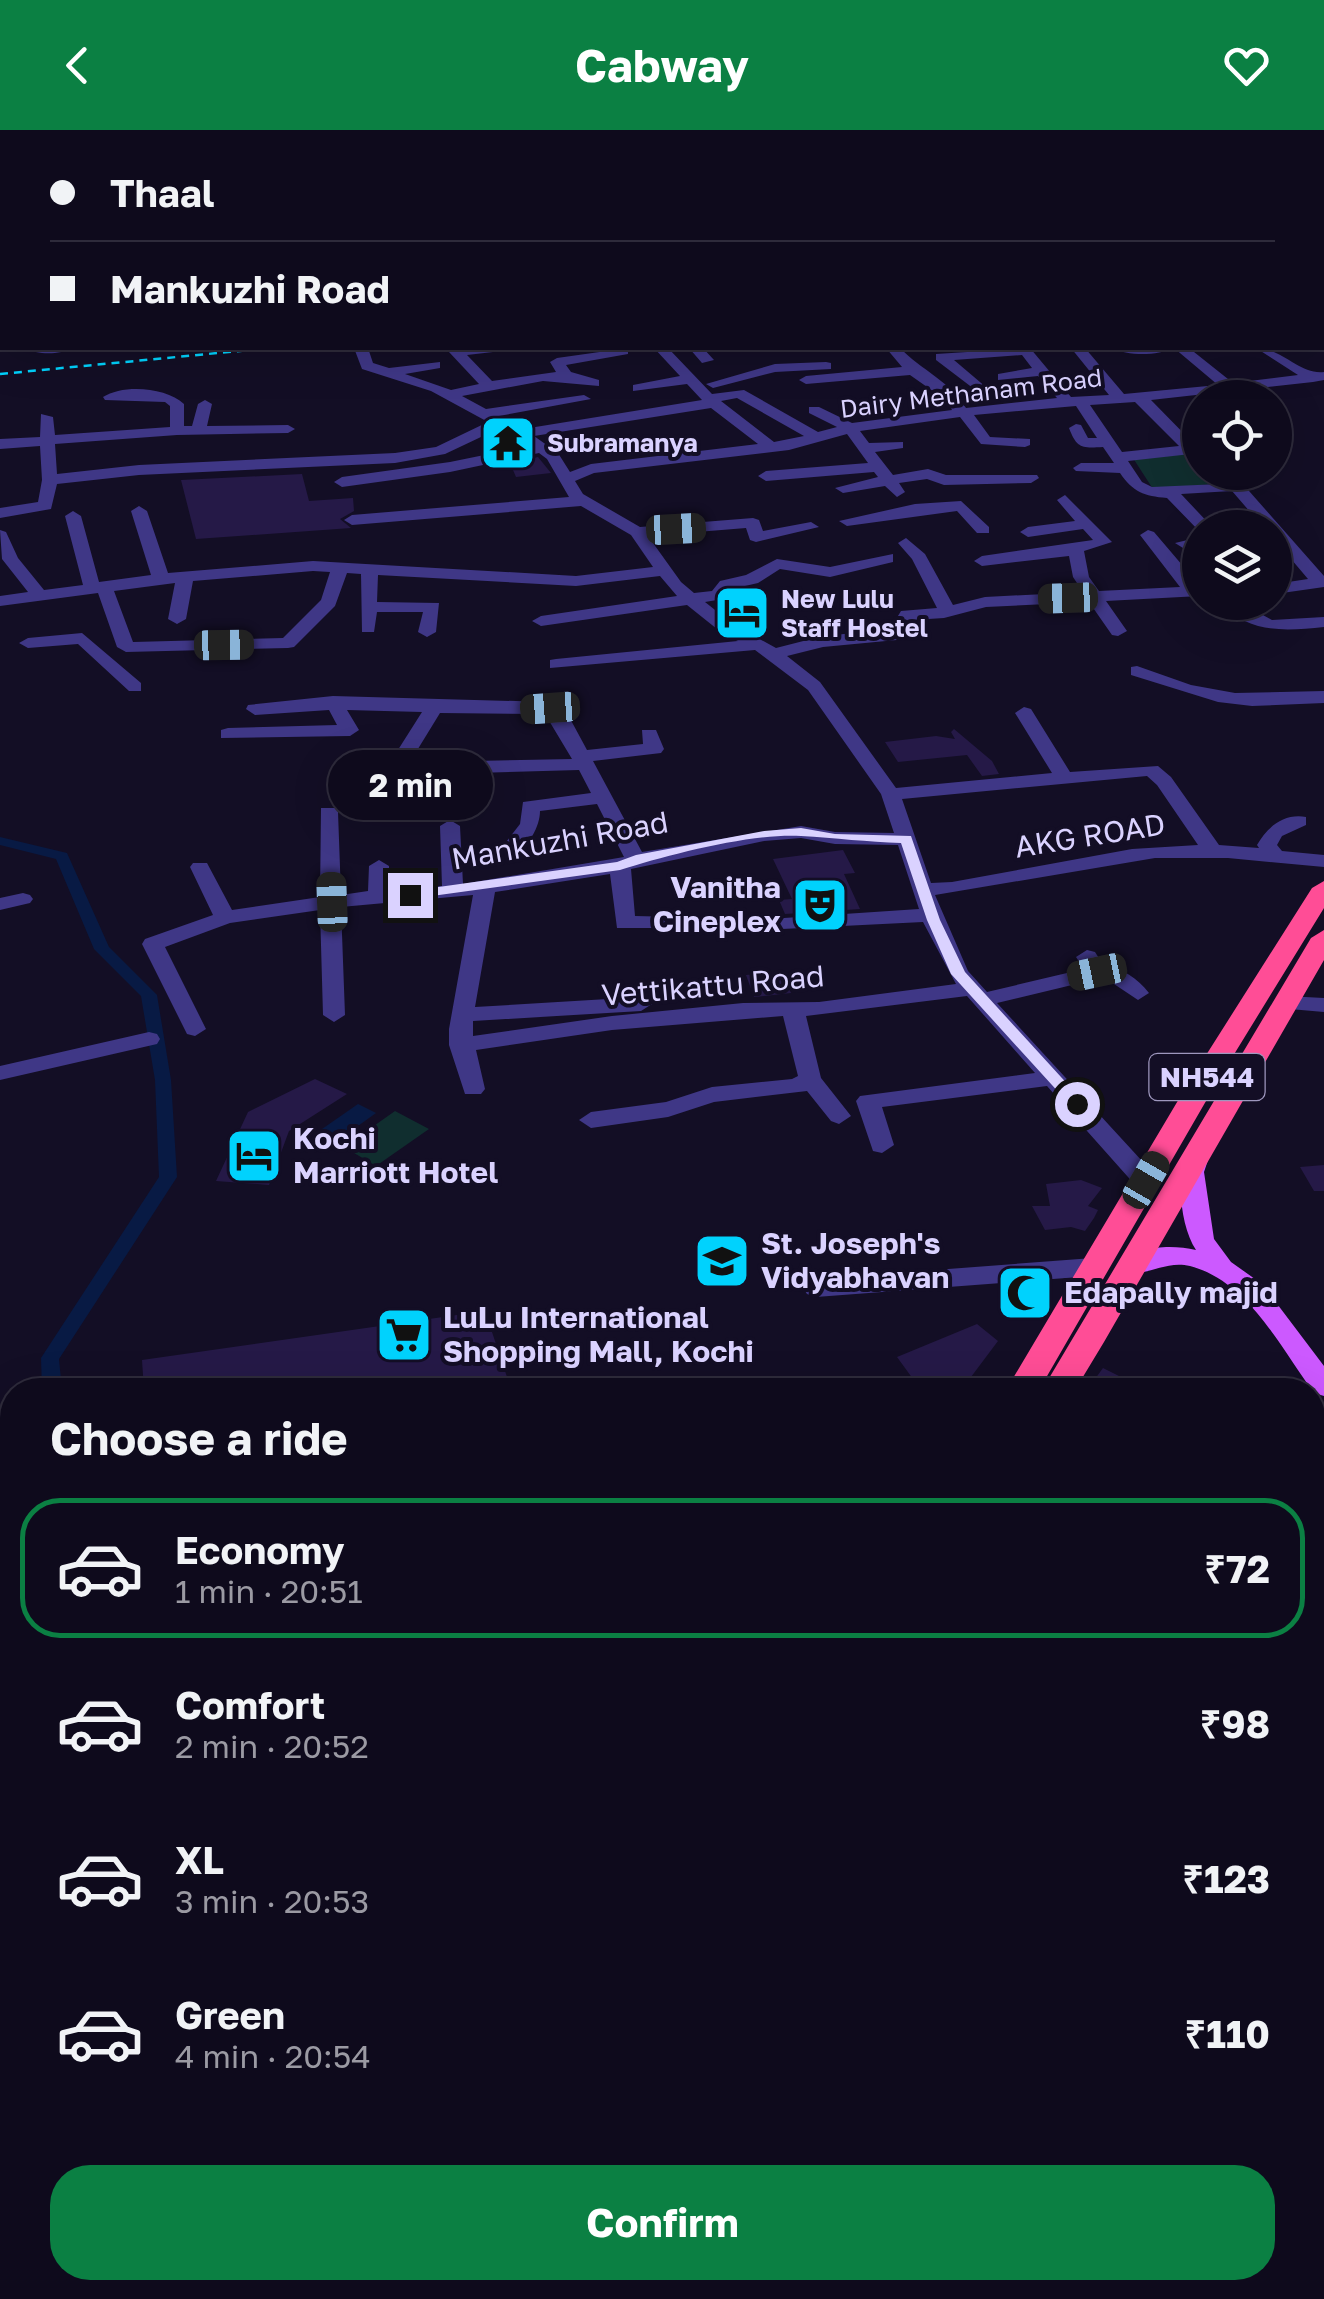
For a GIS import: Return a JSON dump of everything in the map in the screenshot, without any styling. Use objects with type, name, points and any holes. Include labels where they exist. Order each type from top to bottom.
[{"type":"highway","name":"NH544","points":[[1029,1378],[1324,888]]},
{"type":"highway","name":"NH544","points":[[1066,1378],[1138,1265],[1324,938]]},
{"type":"main road","points":[[1200,1152],[1192,1172],[1198,1223],[1202,1240],[1222,1268]]},
{"type":"main road","points":[[1138,1265],[1156,1253],[1192,1257],[1222,1268],[1253,1291],[1318,1378]]},
{"type":"street","points":[[362,350],[367,366],[448,394],[553,456],[583,501],[637,532],[675,586],[728,629],[766,650],[814,686],[891,794],[932,914],[958,974],[1146,1180]]},
{"type":"street","points":[[474,350],[456,352],[490,387]]},
{"type":"street","points":[[667,350],[699,389],[771,447]]},
{"type":"street","points":[[698,350],[714,364],[699,389]]},
{"type":"street","points":[[884,350],[946,392],[986,441],[1025,442]]},
{"type":"street","points":[[936,352],[995,350]]},
{"type":"street","points":[[1025,350],[1120,456],[1136,485],[1149,492],[1171,493],[1188,510]]},
{"type":"street","points":[[1080,350],[1120,398]]},
{"type":"street","points":[[1183,350],[1219,380]]},
{"type":"street","points":[[1267,350],[1319,377]]},
{"type":"street","points":[[581,386],[557,362],[623,351]]},
{"type":"street","points":[[936,352],[982,390]]},
{"type":"street","points":[[754,356],[775,368]]},
{"type":"street","points":[[388,372],[435,364]]},
{"type":"street","points":[[521,434],[775,368],[826,366]]},
{"type":"street","points":[[792,382],[913,370]]},
{"type":"street","points":[[1004,377],[1044,371]]},
{"type":"street","name":"Dairy Methanam Road","points":[[1292,380],[1319,377]]},
{"type":"street","points":[[110,397],[158,386],[177,404],[177,431]]},
{"type":"street","points":[[448,394],[490,387],[581,386]]},
{"type":"street","points":[[50,480],[233,464],[395,458],[440,450],[491,418],[581,386]]},
{"type":"street","points":[[638,388],[738,393],[816,437]]},
{"type":"street","name":"Dairy Methanam Road","points":[[568,478],[591,469],[771,447],[850,428],[1182,393]]},
{"type":"street","points":[[1081,468],[1120,456],[1191,449],[1140,397]]},
{"type":"street","points":[[198,430],[205,404]]},
{"type":"street","points":[[814,410],[850,428],[882,474],[915,509]]},
{"type":"street","points":[[0,514],[45,506],[50,480],[44,440],[46,417]]},
{"type":"street","points":[[0,444],[116,434],[288,428]]},
{"type":"street","points":[[1076,428],[1082,443],[1120,456]]},
{"type":"street","points":[[232,430],[229,453],[233,464]]},
{"type":"street","points":[[116,434],[122,454]]},
{"type":"street","points":[[689,434],[704,456]]},
{"type":"street","points":[[866,448],[898,445]]},
{"type":"street","points":[[342,482],[450,467],[542,448]]},
{"type":"street","points":[[843,488],[882,474]]},
{"type":"street","points":[[766,476],[928,474],[944,480],[1031,478]]},
{"type":"street","points":[[1149,492],[1236,486],[1257,510]]},
{"type":"street","points":[[982,561],[1104,542],[1065,500]]},
{"type":"street","points":[[352,520],[583,501]]},
{"type":"street","points":[[847,522],[915,509],[961,506],[983,530]]},
{"type":"street","points":[[139,511],[162,579]]},
{"type":"street","points":[[73,516],[98,587],[126,647],[288,644],[330,602],[340,567]]},
{"type":"street","points":[[637,532],[753,523],[756,537],[812,527]]},
{"type":"street","points":[[1028,532],[1087,524]]},
{"type":"street","points":[[0,535],[8,568],[39,595]]},
{"type":"street","points":[[927,535],[906,542],[920,555],[937,598],[949,612]]},
{"type":"street","points":[[1148,535],[1182,581]]},
{"type":"street","points":[[1292,549],[1322,582]]},
{"type":"street","points":[[1068,550],[1076,551],[1081,577],[1118,631]]},
{"type":"street","points":[[541,621],[717,595],[726,584],[752,578],[776,564],[830,572],[887,558]]},
{"type":"street","points":[[0,601],[162,579],[340,567],[576,581],[664,571]]},
{"type":"street","points":[[368,628],[370,568]]},
{"type":"street","points":[[1142,570],[1158,593]]},
{"type":"street","points":[[178,619],[185,577]]},
{"type":"street","points":[[1292,586],[1322,582]]},
{"type":"street","points":[[556,664],[766,650],[840,638],[907,634],[902,624],[907,615],[949,612],[986,602],[1158,593],[1182,596]]},
{"type":"street","points":[[369,607],[433,607],[427,632]]},
{"type":"street","points":[[1247,620],[1284,626],[1324,622]]},
{"type":"street","points":[[28,644],[82,638],[135,687]]},
{"type":"street","points":[[1137,671],[1195,692],[1268,700],[1307,694],[1324,698]]},
{"type":"street","points":[[228,734],[350,730],[333,702]]},
{"type":"street","points":[[255,708],[333,702],[433,710],[550,708],[557,712],[602,798],[628,862],[625,923],[669,922]]},
{"type":"street","points":[[406,753],[433,710]]},
{"type":"street","points":[[1024,713],[1066,780]]},
{"type":"street","points":[[474,767],[582,760],[654,749],[650,734]]},
{"type":"street","points":[[891,794],[1151,770],[1164,780],[1213,852]]},
{"type":"street","points":[[512,846],[530,824],[530,806],[602,798]]},
{"type":"street","points":[[328,812],[334,1015]]},
{"type":"street","points":[[1276,857],[1267,844],[1274,832],[1299,820]]},
{"type":"street","points":[[450,826],[453,892]]},
{"type":"street","name":"Mankuzhi Road","points":[[195,1029],[152,944],[225,918],[378,896],[453,892],[764,835],[801,832],[835,838],[907,839]]},
{"type":"street","name":"AKG ROAD","points":[[926,890],[1018,878],[1134,854],[1213,852],[1324,862]]},
{"type":"street","points":[[378,896],[380,866]]},
{"type":"street","points":[[200,867],[225,918]]},
{"type":"street","points":[[473,1089],[460,1045],[461,1015],[485,887]]},
{"type":"street","points":[[0,904],[23,899]]},
{"type":"street","points":[[769,924],[932,914]]},
{"type":"street","name":"Vettikattu Road","points":[[460,1045],[612,1023],[977,994],[1092,964],[1114,974],[1138,993]]},
{"type":"street","points":[[461,1015],[642,1004]]},
{"type":"street","points":[[1286,1004],[1324,1004]]},
{"type":"street","points":[[793,1010],[810,1079],[839,1116]]},
{"type":"street","points":[[0,1074],[149,1040]]},
{"type":"street","points":[[882,1144],[868,1101],[1054,1078]]},
{"type":"street","points":[[590,1120],[668,1108],[712,1095],[797,1086],[810,1079]]},
{"type":"street","points":[[816,1288],[1093,1267]]},
{"type":"green space","points":[[1182,450],[1182,487],[1153,489],[1131,455]]},
{"type":"green space","points":[[395,1111],[429,1129],[376,1166],[344,1147]]},
{"type":"water","points":[[358,1104],[376,1113],[330,1146],[312,1136]]},
{"type":"building","points":[[538,457],[551,473],[516,477],[510,463]]},
{"type":"building","points":[[302,474],[309,501],[353,498],[354,511],[340,519],[351,528],[196,539],[181,480]]},
{"type":"building","points":[[954,729],[992,761],[999,774],[982,776],[967,755],[898,762],[885,742],[936,736],[955,739],[951,732]]},
{"type":"building","points":[[843,850],[855,873],[844,874],[860,909],[785,914],[779,900],[792,899],[773,859]]},
{"type":"building","points":[[782,972],[791,993],[754,997],[746,975]]},
{"type":"building","name":"Kochi Marriott Hotel","points":[[315,1079],[347,1094],[289,1131],[269,1185],[216,1181],[248,1112]]},
{"type":"building","points":[[1324,1165],[1324,1191],[1314,1191],[1300,1167]]},
{"type":"building","points":[[1081,1180],[1102,1188],[1088,1206],[1098,1210],[1085,1231],[1071,1227],[1045,1230],[1032,1206],[1050,1206],[1046,1184]]},
{"type":"building","name":"LuLu International Shopping Mall, Kochi","points":[[485,1311],[507,1377],[143,1378],[142,1360]]},
{"type":"building","points":[[977,1324],[998,1341],[973,1378],[912,1378],[897,1357]]},
{"type":"building","points":[[1103,1368],[1123,1378],[1096,1378]]},
{"type":"waterway","points":[[0,841],[62,856],[102,949],[149,995],[163,1080],[168,1177],[50,1358],[51,1378]]},
{"type":"railway","points":[[0,374],[249,350]]},
{"type":"place","name":"Subramanya","points":[[508,443]]},
{"type":"place","name":"New Lulu Staff Hostel","points":[[742,613]]},
{"type":"place","name":"Vanitha Cineplex","points":[[820,905]]},
{"type":"place","name":"Kochi Marriott Hotel","points":[[254,1156]]},
{"type":"place","name":"St. Joseph's Vidyabhavan","points":[[722,1261]]},
{"type":"place","name":"Edapally majid","points":[[1025,1293]]},
{"type":"place","name":"LuLu International Shopping Mall, Kochi","points":[[404,1335]]},
{"type":"route","points":[[410,895],[620,866],[636,859],[764,835],[801,832],[835,838],[907,839],[934,920],[958,974],[1077,1104]]}]
